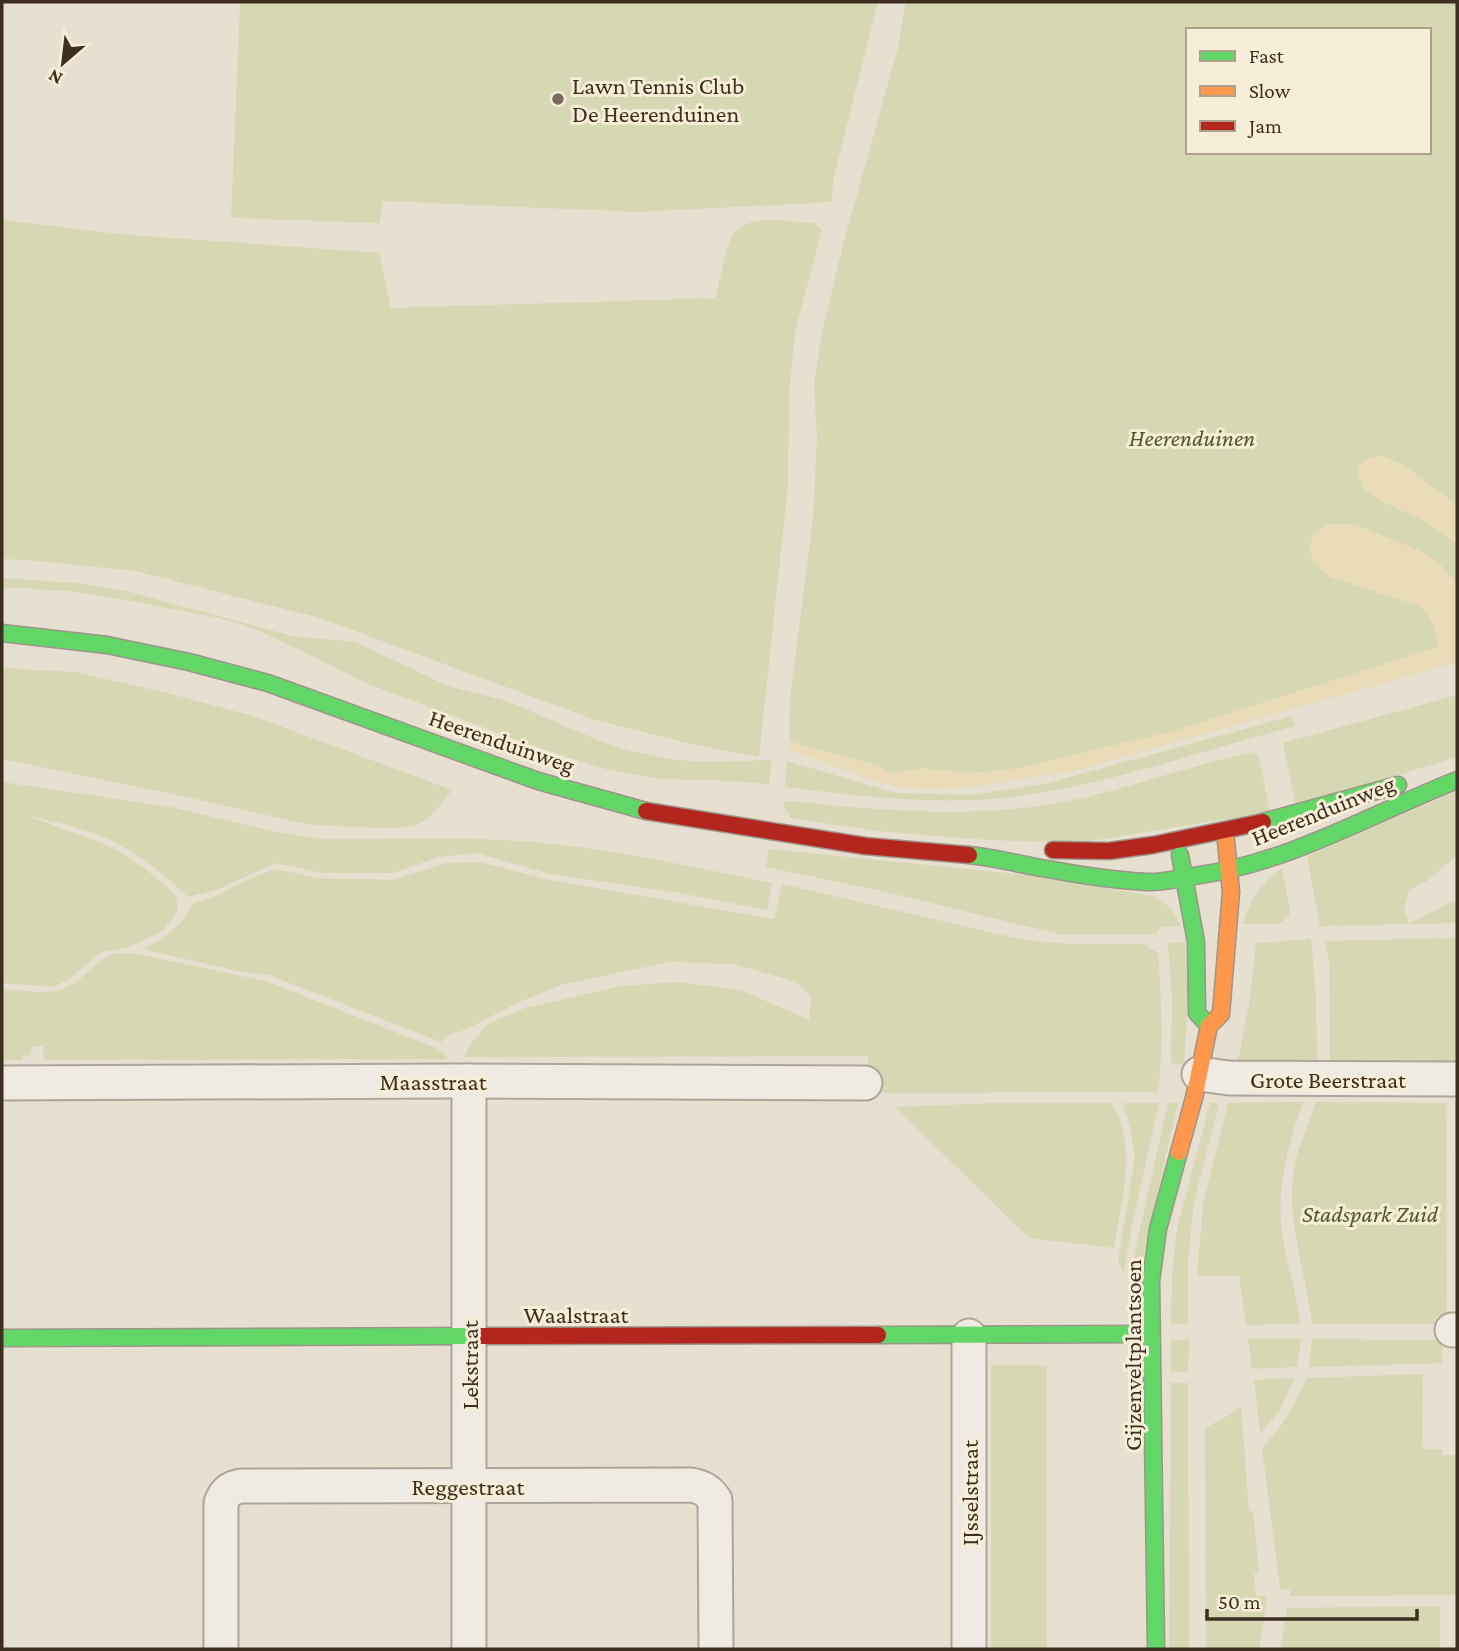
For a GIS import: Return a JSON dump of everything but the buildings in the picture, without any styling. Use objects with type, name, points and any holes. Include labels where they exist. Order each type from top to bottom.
[{"type":"street","name":"Heerenduinweg","points":[[2,633],[107,645],[190,662],[268,683],[538,781],[658,814],[865,846],[996,857],[1029,866],[1111,878],[1150,881],[1230,871],[1309,845],[1457,780]]},
{"type":"street","name":"Heerenduinweg","points":[[996,857],[1036,850],[1115,850],[1178,841],[1320,807],[1457,766]]},
{"type":"street","name":"Gijzenveltplantsoen","points":[[1156,1649],[1150,1334],[1152,1273],[1158,1228],[1209,1026],[1221,1014],[1229,933],[1230,871],[1225,831]]},
{"type":"street","points":[[1178,841],[1196,942],[1197,1013],[1209,1026]]},
{"type":"street","name":"Grote Beerstraat","points":[[1199,1074],[1229,1078],[1457,1079]]},
{"type":"street","name":"Lekstraat","points":[[469,1081],[469,1649]]},
{"type":"street","name":"Maasstraat","points":[[2,1083],[865,1083]]},
{"type":"street","name":"Waalstraat","points":[[2,1338],[1150,1334]]},
{"type":"street","name":"IJsselstraat","points":[[969,1649],[970,1336]]},
{"type":"street","name":"Reggestraat","points":[[221,1649],[220,1503],[231,1488],[691,1485],[701,1486],[715,1500],[716,1649]]},
{"type":"green space","name":"Lawn Tennis Club De Heerenduinen","points":[[240,2],[878,2],[833,181],[832,202],[639,212],[382,201],[380,223],[231,218]]},
{"type":"green space","name":"Heerenduinen","points":[[906,2],[1457,2],[1457,662],[1077,770],[984,785],[940,789],[905,788],[870,779],[789,749],[790,698],[813,519],[817,438],[814,384],[822,332],[844,241],[897,51]]},
{"type":"green space","points":[[2,220],[119,234],[379,253],[391,308],[715,298],[728,244],[738,230],[757,221],[814,223],[822,230],[795,332],[789,396],[788,485],[759,757],[691,744],[595,720],[320,618],[135,571],[2,559]]},
{"type":"green space","points":[[2,578],[77,583],[126,591],[293,636],[356,642],[448,686],[507,701],[627,750],[669,759],[701,762],[772,760],[769,784],[659,779],[609,770],[527,744],[368,684],[241,624],[121,599],[67,591],[2,587]]},
{"type":"green space","points":[[2,668],[76,672],[253,716],[452,790],[432,814],[417,825],[381,828],[329,826],[306,824],[2,759]]},
{"type":"green space","points":[[1457,695],[1457,757],[1296,806],[1283,743]]},
{"type":"green space","points":[[1292,716],[1295,726],[1139,771],[1071,787],[1003,798],[922,800],[785,787],[787,761],[896,793],[971,795],[1048,783]]},
{"type":"green space","points":[[1254,752],[1259,757],[1270,812],[1078,843],[988,840],[876,831],[791,818],[784,807],[785,801],[924,811],[993,811],[1086,797]]},
{"type":"green space","points":[[2,782],[171,807],[272,831],[322,839],[472,839],[532,842],[589,848],[772,883],[767,910],[679,893],[551,874],[476,853],[439,857],[393,873],[322,873],[275,863],[219,889],[188,897],[155,868],[118,844],[86,831],[29,816],[114,848],[169,889],[176,897],[178,910],[163,931],[126,948],[102,952],[69,979],[53,987],[2,983]]},
{"type":"green space","points":[[1457,791],[1457,855],[1427,881],[1409,890],[1404,908],[1409,924],[1457,899],[1457,923],[1320,926],[1307,856]]},
{"type":"green space","points":[[769,849],[1027,875],[1154,896],[1172,909],[1181,926],[1161,927],[1156,934],[1058,934],[882,891],[766,867]]},
{"type":"green space","points":[[479,862],[550,880],[774,919],[782,884],[1024,940],[1070,944],[1143,944],[1158,953],[1159,960],[1162,1033],[1159,1089],[1157,1092],[868,1093],[868,1056],[464,1057],[472,1042],[488,1024],[522,1009],[620,986],[679,982],[741,990],[809,1020],[811,996],[794,981],[732,964],[669,962],[561,985],[449,1035],[441,1042],[269,975],[238,971],[142,949],[171,931],[184,918],[192,904],[275,869],[319,878],[393,880],[447,863]]},
{"type":"green space","points":[[1282,868],[1290,910],[1288,917],[1277,924],[1243,924],[1257,893]]},
{"type":"green space","points":[[1457,938],[1457,1066],[1330,1065],[1329,961],[1324,941]]},
{"type":"green space","points":[[1311,939],[1316,994],[1317,1063],[1237,1066],[1250,999],[1256,943]]},
{"type":"green space","points":[[1185,942],[1188,1000],[1184,1065],[1171,1063],[1172,1000],[1168,945]]},
{"type":"green space","points":[[114,953],[137,954],[266,981],[438,1049],[447,1059],[44,1060],[43,1046],[32,1046],[31,1055],[23,1056],[22,1060],[2,1060],[2,989],[36,992],[62,989]]},
{"type":"green space","name":"Stadspark Zuid","points":[[1303,1102],[1293,1131],[1281,1192],[1281,1223],[1300,1324],[1246,1325],[1239,1276],[1197,1276],[1203,1204],[1228,1103]]},
{"type":"green space","name":"Stadspark Zuid","points":[[1315,1102],[1446,1103],[1447,1317],[1440,1317],[1440,1324],[1312,1324],[1295,1228],[1292,1189],[1296,1160]]},
{"type":"green space","points":[[1457,1102],[1457,1247],[1456,1247]]},
{"type":"green space","points":[[995,1103],[1112,1103],[1120,1120],[1126,1156],[1114,1248],[1029,1238],[895,1107]]},
{"type":"green space","points":[[1123,1103],[1159,1103],[1124,1274],[1118,1260],[1135,1158]]},
{"type":"green space","points":[[1168,1103],[1178,1103],[1132,1305],[1128,1305],[1136,1247]]},
{"type":"green space","points":[[1210,1103],[1219,1103],[1194,1202],[1188,1261],[1188,1325],[1171,1324],[1172,1274],[1177,1229]]},
{"type":"green space","points":[[1189,1339],[1188,1372],[1171,1372],[1171,1340]]},
{"type":"green space","points":[[1248,1339],[1301,1339],[1297,1367],[1252,1369]]},
{"type":"green space","points":[[1312,1339],[1442,1340],[1442,1363],[1309,1367]]},
{"type":"green space","points":[[991,1365],[1047,1365],[1047,1649],[991,1649]]},
{"type":"green space","points":[[1423,1374],[1422,1449],[1442,1449],[1442,1455],[1457,1455],[1457,1595],[1290,1596],[1290,1590],[1280,1588],[1262,1449],[1286,1419],[1307,1378]]},
{"type":"green space","points":[[1294,1378],[1280,1410],[1260,1434],[1254,1380]]},
{"type":"green space","points":[[1171,1383],[1188,1383],[1189,1649],[1169,1649]]},
{"type":"green space","points":[[1241,1405],[1249,1511],[1253,1511],[1259,1573],[1254,1574],[1256,1596],[1267,1596],[1259,1649],[1206,1649],[1205,1428],[1231,1414]]},
{"type":"green space","points":[[1440,1606],[1440,1649],[1280,1649],[1287,1608]]},
{"type":"sand","points":[[1380,455],[1404,465],[1457,505],[1457,544],[1418,518],[1378,500],[1362,487],[1359,465]]},
{"type":"sand","points":[[1328,524],[1354,524],[1416,549],[1438,562],[1457,584],[1457,662],[1077,770],[984,785],[940,789],[905,788],[870,779],[789,749],[789,741],[876,765],[893,773],[923,768],[970,773],[1020,768],[1173,731],[1438,647],[1433,624],[1419,606],[1330,577],[1313,562],[1309,546],[1315,533]]},
{"type":"traffic: fast","points":[[2,633],[107,645],[189,662],[268,683],[538,781],[646,811]]},
{"type":"traffic: fast","points":[[969,855],[1103,878],[1165,881],[1229,870],[1296,849],[1457,780]]},
{"type":"traffic: fast","points":[[1263,822],[1398,785]]},
{"type":"traffic: fast","points":[[1180,855],[1196,942],[1197,1013],[1209,1026]]},
{"type":"traffic: fast","points":[[1156,1649],[1151,1281],[1158,1229],[1179,1152]]},
{"type":"traffic: fast","points":[[878,1335],[1150,1334]]},
{"type":"traffic: fast","points":[[2,1338],[476,1336]]},
{"type":"traffic: slow","points":[[1179,1152],[1209,1026],[1221,1014],[1231,892],[1225,831]]},
{"type":"traffic: jam","points":[[646,811],[865,846],[969,855]]},
{"type":"traffic: jam","points":[[1053,850],[1109,851],[1153,845],[1263,822]]},
{"type":"traffic: jam","points":[[476,1336],[878,1335]]},
{"type":"place","name":"Lawn Tennis Club De Heerenduinen","points":[[558,99]]}]
